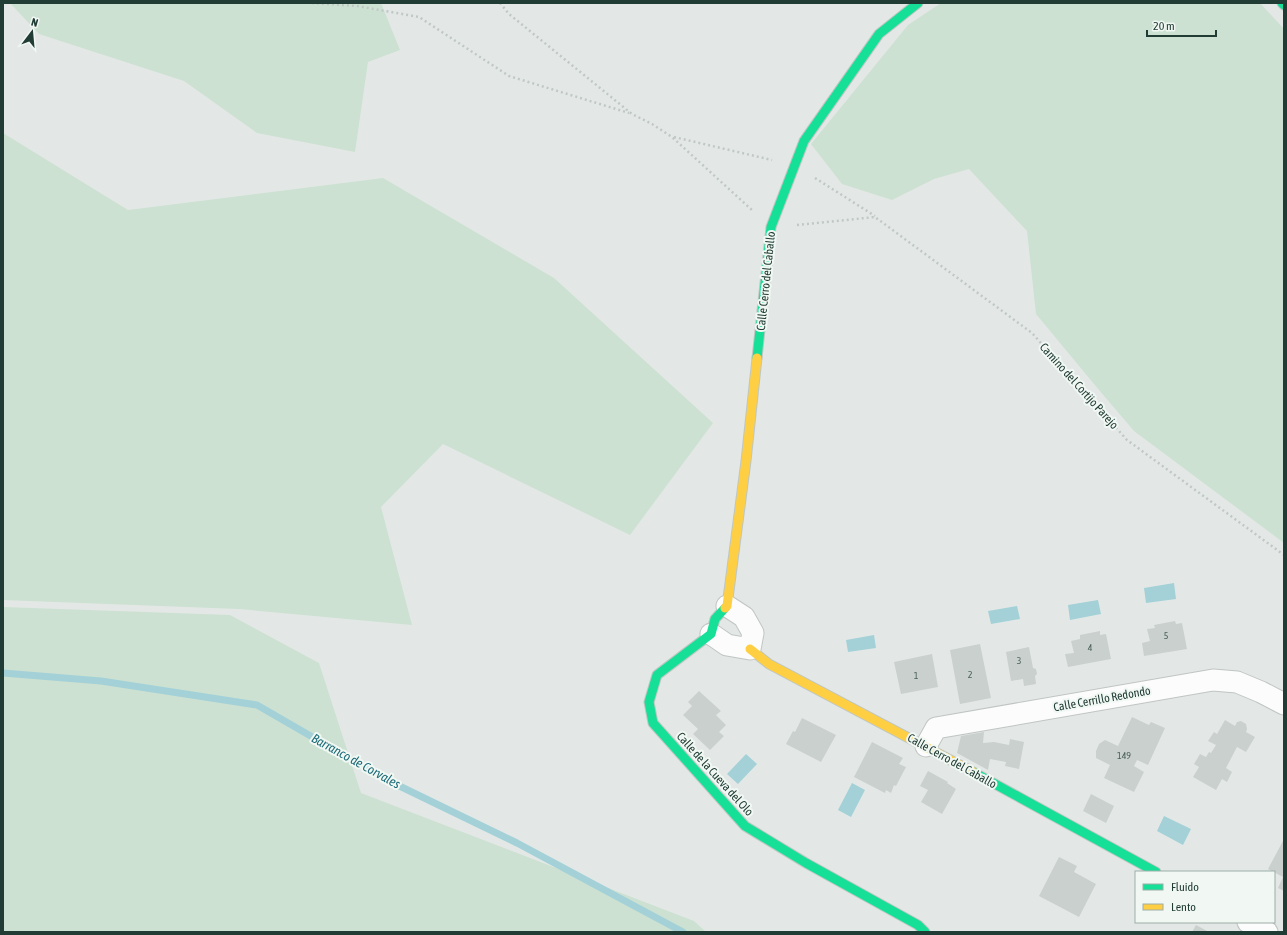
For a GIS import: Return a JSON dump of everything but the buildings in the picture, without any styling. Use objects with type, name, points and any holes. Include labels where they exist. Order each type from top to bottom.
[{"type":"street","name":"Calle Cerro del Caballo","points":[[727,606],[746,461],[771,228],[804,141],[879,34],[918,3]]},
{"type":"street","points":[[710,634],[715,619],[727,606],[744,617],[753,632],[750,649]]},
{"type":"street","name":"Calle Cerro del Caballo","points":[[710,634],[727,645],[750,649],[769,664],[926,746],[1154,871]]},
{"type":"street","name":"Calle de la Cueva del Olo","points":[[710,634],[657,675],[649,702],[653,723],[745,826],[806,863],[918,925],[925,932]]},
{"type":"street","name":"Calle Cerrillo Redondo","points":[[926,746],[936,728],[1213,680],[1237,682],[1284,704]]},
{"type":"street","points":[[1250,923],[1267,932]]},
{"type":"path","points":[[312,3],[357,6],[419,17],[509,76],[632,114],[652,124],[672,137],[771,228],[875,216]]},
{"type":"path","points":[[500,3],[509,14],[632,114]]},
{"type":"path","name":"Camino del Cortijo Parejo","points":[[672,137],[794,165],[875,216],[1032,332],[1127,440],[1284,555]]},
{"type":"green space","points":[[10,3],[381,3],[400,50],[368,62],[355,152],[257,133],[184,81],[39,34]]},
{"type":"green space","points":[[941,3],[1260,3],[1284,29],[1284,543],[1134,431],[1099,390],[1036,314],[1027,231],[969,169],[934,179],[892,200],[842,184],[811,144],[908,25]]},
{"type":"green space","points":[[3,133],[128,210],[383,178],[554,278],[713,423],[630,535],[443,444],[381,507],[412,625],[239,609],[3,600]]},
{"type":"green space","points":[[3,607],[230,615],[319,663],[361,793],[694,921],[706,932],[3,932]]},
{"type":"water","points":[[1174,583],[1176,599],[1146,603],[1144,588]]},
{"type":"water","points":[[1098,600],[1101,614],[1070,620],[1068,605]]},
{"type":"water","points":[[1017,606],[1020,619],[991,624],[988,611]]},
{"type":"water","points":[[874,635],[876,648],[848,652],[846,640]]},
{"type":"water","points":[[746,754],[757,764],[738,784],[727,774]]},
{"type":"water","points":[[852,783],[865,790],[851,817],[838,810]]},
{"type":"water","points":[[1164,816],[1191,829],[1183,845],[1157,831]]},
{"type":"waterway","name":"Barranco de Corvales","points":[[3,673],[101,681],[257,705],[385,779],[517,843],[683,932]]},
{"type":"traffic: fast","points":[[757,358],[771,227],[804,141],[879,34],[918,3]]},
{"type":"traffic: fast","points":[[725,608],[715,619],[711,634],[657,675],[649,702],[653,723],[745,826],[806,863],[918,925],[925,932]]},
{"type":"traffic: fast","points":[[973,772],[1154,871]]},
{"type":"traffic: slow","points":[[725,608],[727,606],[746,461],[757,358]]},
{"type":"traffic: slow","points":[[750,649],[769,664],[973,772]]}]
